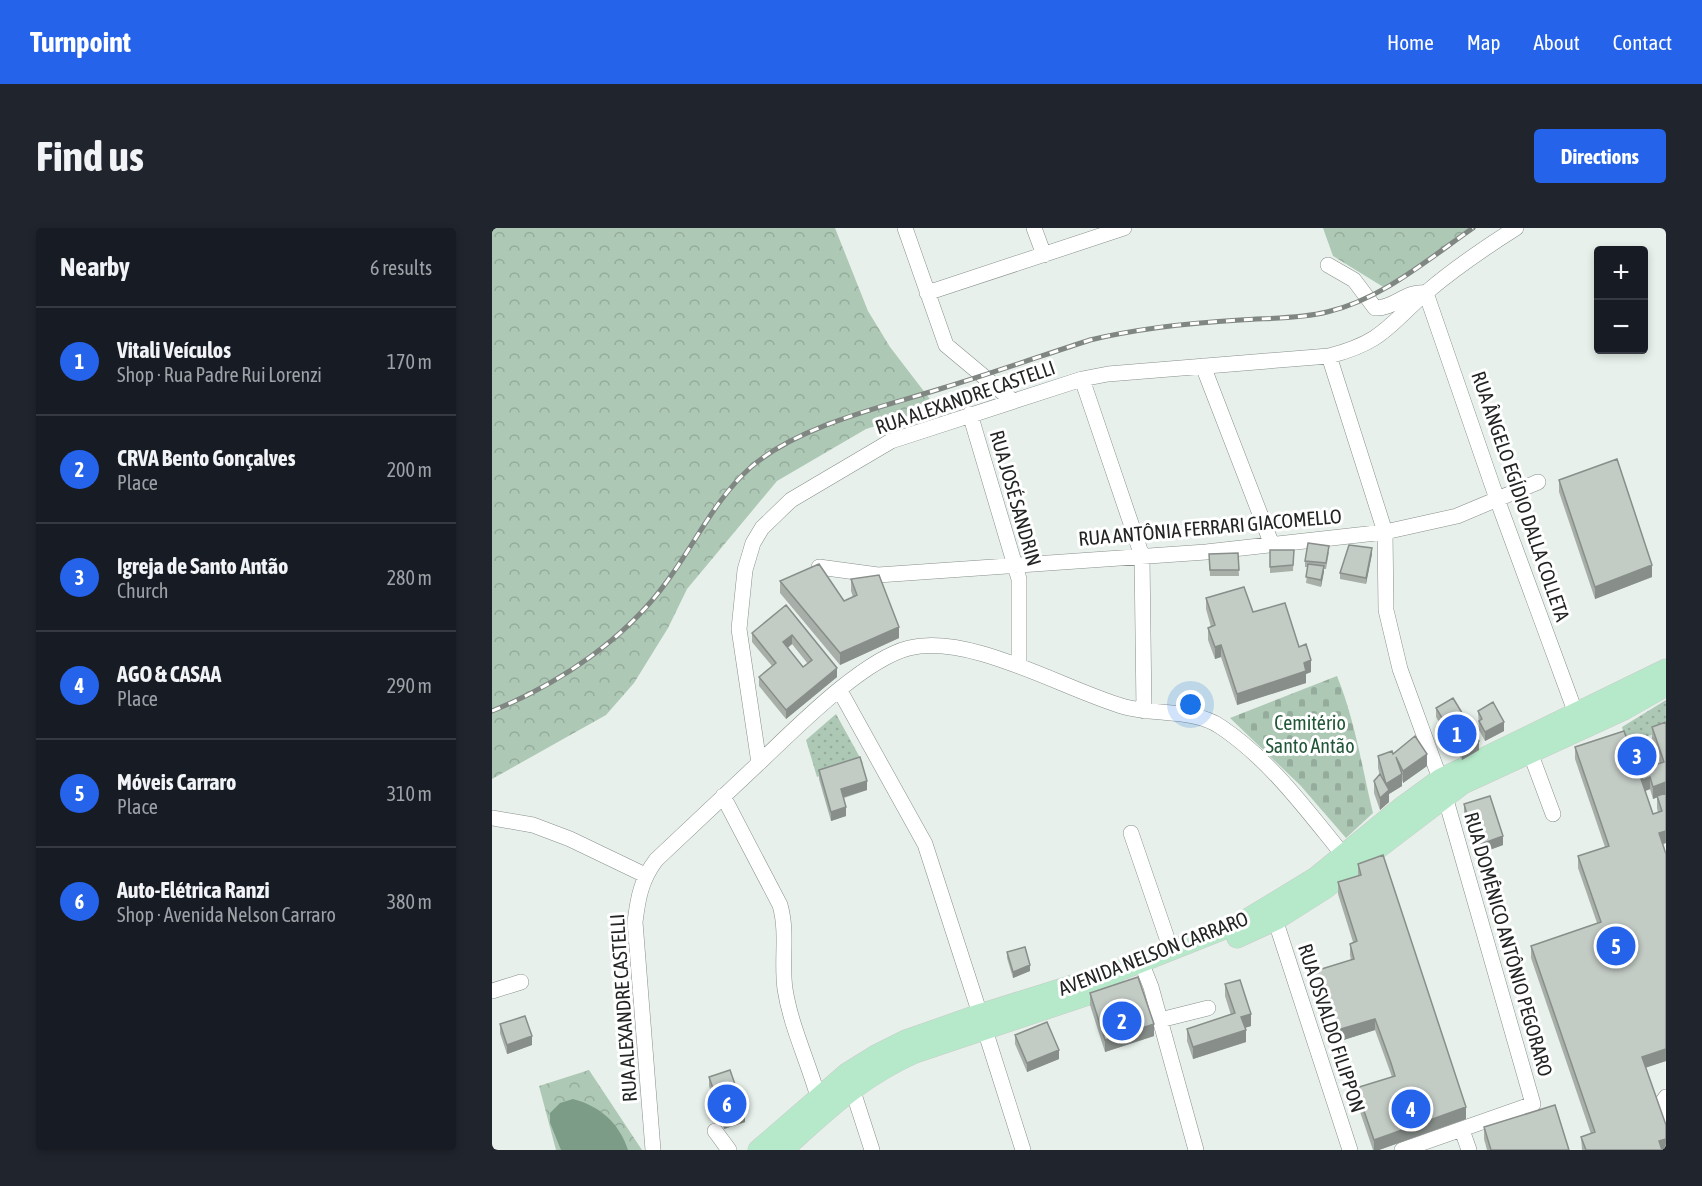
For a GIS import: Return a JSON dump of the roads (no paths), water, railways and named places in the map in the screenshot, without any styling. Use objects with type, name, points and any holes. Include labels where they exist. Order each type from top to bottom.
[{"type":"main road","name":"AVENIDA NELSON CARRARO","points":[[758,1150],[821,1105],[849,1080],[884,1067],[983,1022],[1135,972],[1203,945],[1273,913],[1348,862],[1403,806],[1527,745],[1653,688],[1666,669]]},
{"type":"main road","name":"AVENIDA NELSON CARRARO","points":[[1135,972],[1171,950],[1203,945]]},
{"type":"main road","name":"AVENIDA NELSON CARRARO","points":[[783,1150],[821,1105]]},
{"type":"street","name":"RUA JOSÉ SANDRIN","points":[[905,228],[950,351],[1013,401]]},
{"type":"street","points":[[1034,228],[1044,255]]},
{"type":"street","points":[[927,293],[1124,228]]},
{"type":"street","name":"RUA ALEXANDRE CASTELLI","points":[[653,1150],[635,922],[638,894],[645,875],[656,860],[759,763],[739,628],[745,570],[758,535],[775,513],[791,500],[891,441],[1082,379],[1329,356],[1353,349],[1383,334],[1426,293],[1515,228]]},
{"type":"street","points":[[1328,265],[1354,280],[1375,308],[1386,307],[1414,292],[1426,293]]},
{"type":"street","name":"RUA ÂNGELO EGÍDIO DALLA COLLETA","points":[[1426,293],[1497,499],[1578,721]]},
{"type":"street","name":"RUA DOMÊNICO ANTÔNIO PEGORARO","points":[[1329,356],[1385,532],[1384,587],[1391,637],[1442,788],[1533,1104],[1462,1130]]},
{"type":"street","points":[[1203,366],[1272,545]]},
{"type":"street","points":[[1082,379],[1142,556],[1144,711]]},
{"type":"street","name":"RUA JOSÉ SANDRIN","points":[[970,414],[1016,565],[1019,666]]},
{"type":"street","name":"RUA ANTÔNIA FERRARI GIACOMELLO","points":[[819,567],[878,575],[1272,545],[1385,532],[1457,516],[1538,482]]},
{"type":"street","points":[[759,763],[840,691],[892,654],[921,646],[955,649],[1019,666],[1109,701],[1144,711],[1198,718],[1221,727],[1300,800],[1348,862]]},
{"type":"street","points":[[840,691],[925,844],[1023,1150]]},
{"type":"street","points":[[1527,745],[1553,814]]},
{"type":"street","points":[[723,796],[780,905],[785,922],[785,988],[796,1034],[821,1105]]},
{"type":"street","points":[[492,818],[533,825],[570,839],[645,875]]},
{"type":"street","points":[[1131,833],[1171,950]]},
{"type":"street","name":"RUA OSVALDO FILIPPON","points":[[1273,913],[1350,1150]]},
{"type":"street","points":[[1135,972],[1160,1020],[1196,1150]]},
{"type":"street","points":[[492,992],[521,982]]},
{"type":"street","points":[[1160,1020],[1208,1008]]},
{"type":"street","points":[[849,1080],[872,1150]]},
{"type":"street","points":[[1666,1098],[1661,1104],[1666,1118]]},
{"type":"street","points":[[1402,1150],[1462,1130],[1469,1150]]},
{"type":"street","points":[[715,1131],[729,1150]]},
{"type":"railway","points":[[492,711],[566,673],[589,658],[632,622],[668,580],[716,507],[738,479],[771,452],[793,440],[869,410],[1090,340],[1183,324],[1305,316],[1347,306],[1367,298],[1403,277],[1473,228]]},
{"type":"place","name":"Vitali Veículos","points":[[1457,734]]},
{"type":"place","name":"Igreja de Santo Antão","points":[[1637,756]]},
{"type":"place","name":"Móveis Carraro","points":[[1616,946]]},
{"type":"place","name":"CRVA Bento Gonçalves","points":[[1122,1021]]},
{"type":"place","name":"Auto-Elétrica Ranzi","points":[[727,1104]]},
{"type":"place","name":"AGO & CASAA","points":[[1411,1109]]},
{"type":"park label","name":"Cemitério Santo Antão","points":[[1310,734]]}]
